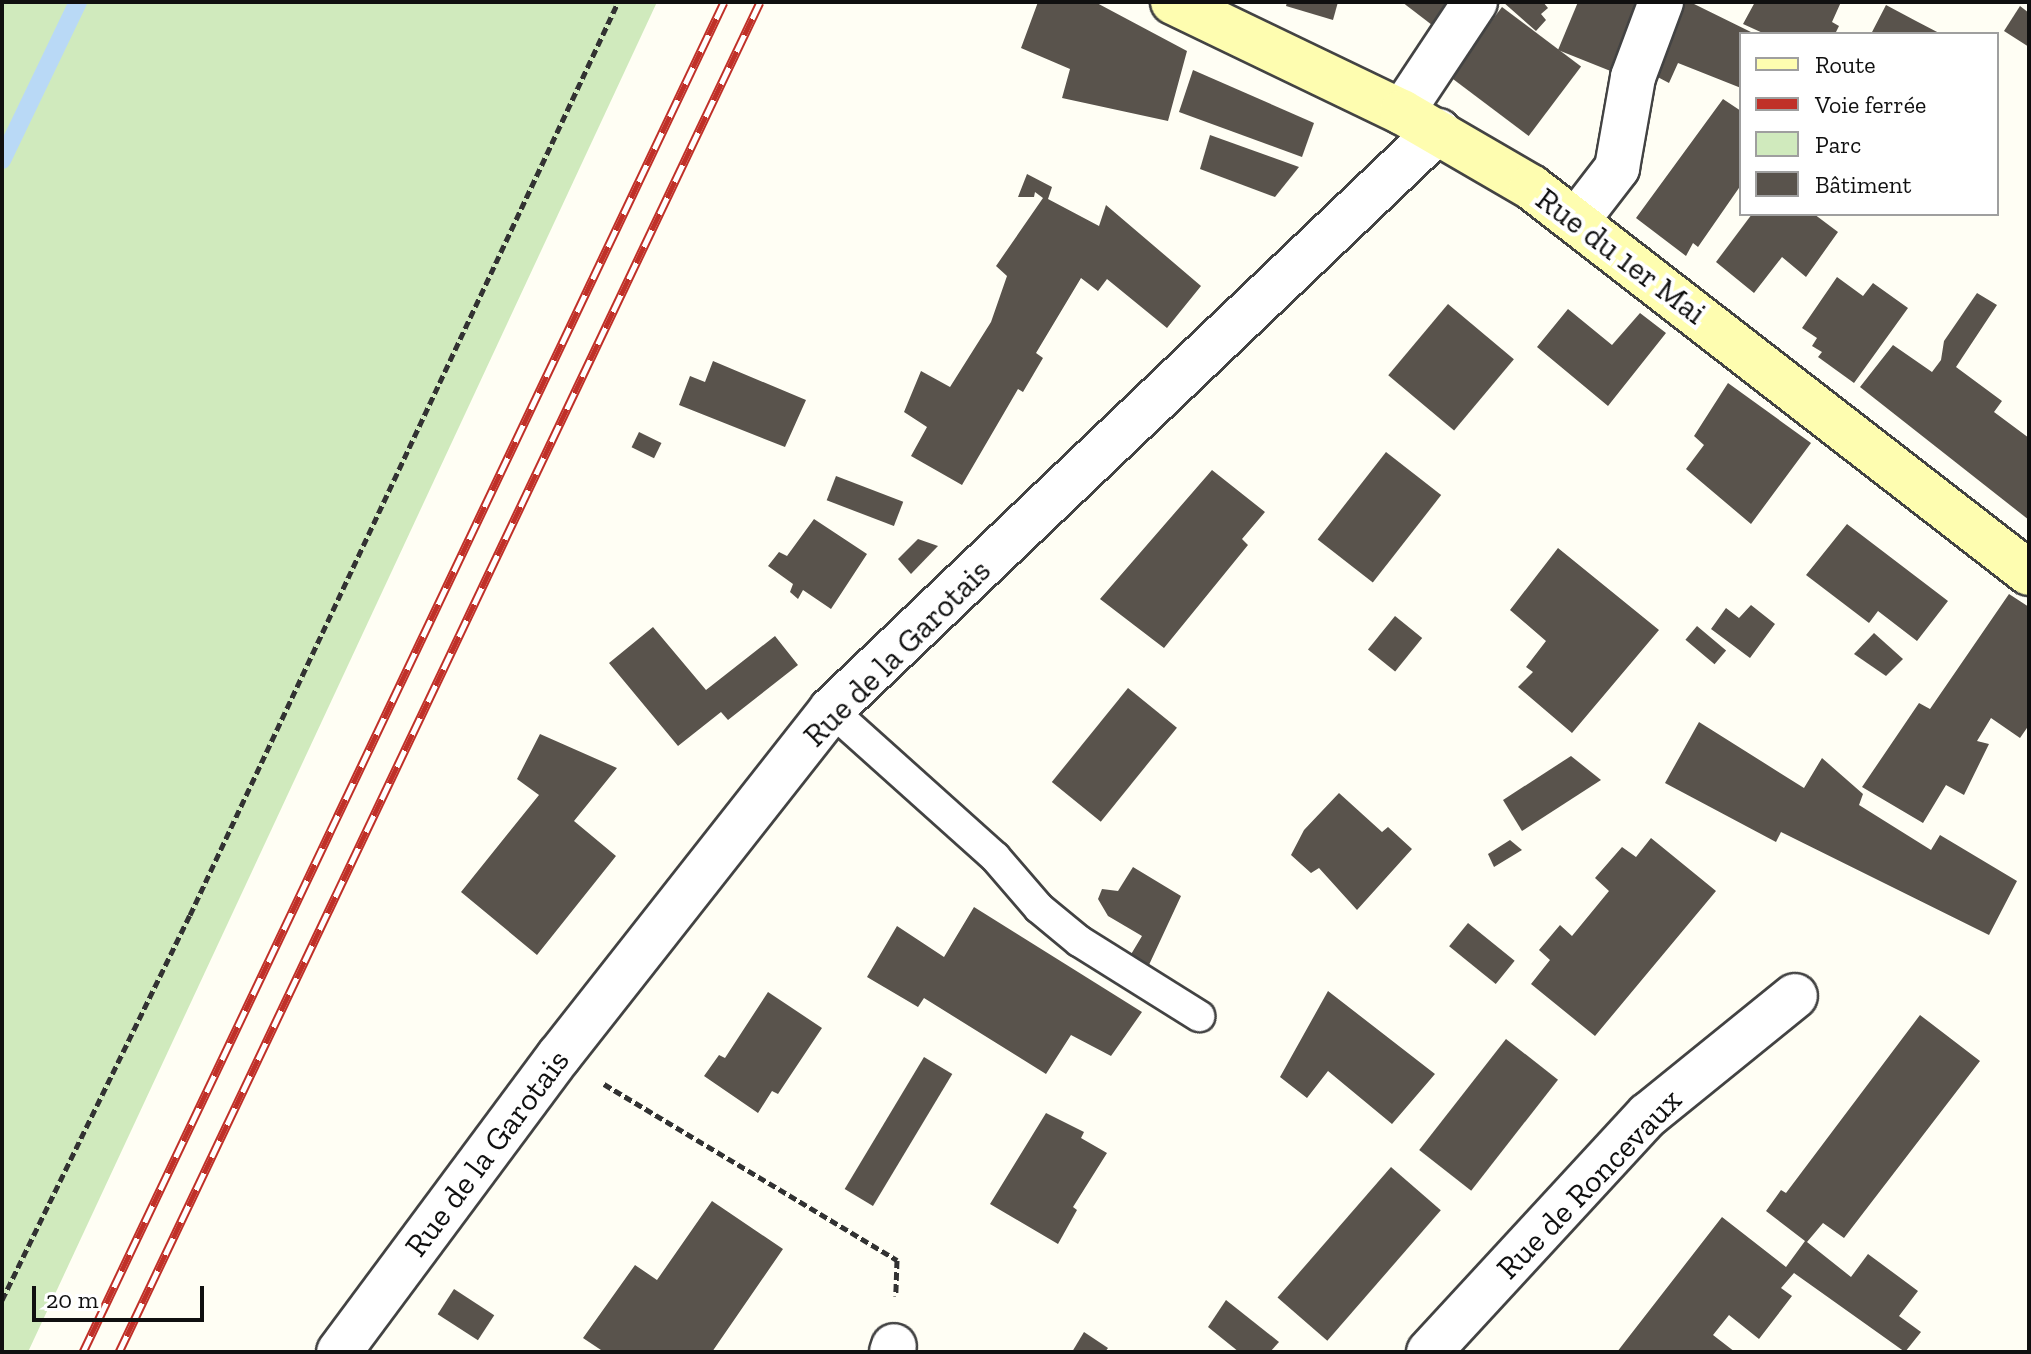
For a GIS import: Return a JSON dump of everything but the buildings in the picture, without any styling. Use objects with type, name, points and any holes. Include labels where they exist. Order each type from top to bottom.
[{"type":"street","name":"Rue du 1er Mai","points":[[1173,2],[1420,121],[1577,220],[2029,573]]},
{"type":"street","name":"Rue de la Garotais","points":[[339,1352],[559,1056],[831,710],[1420,121],[1475,2]]},
{"type":"street","points":[[1577,220],[1617,168],[1633,77],[1661,2]]},
{"type":"street","name":"Rue de Roncevaux","points":[[1429,1352],[1648,1115],[1795,996]]},
{"type":"lane","points":[[831,710],[995,857],[1039,908],[1079,941],[1199,1016]]},
{"type":"path","points":[[2,1300],[197,901],[618,2]]},
{"type":"path","points":[[559,1056],[897,1260],[893,1349]]},
{"type":"green space","points":[[2,2],[657,2],[28,1352],[2,1352]]},
{"type":"waterway","points":[[2,160],[78,2]]},
{"type":"railway","points":[[83,1352],[724,2]]},
{"type":"railway","points":[[119,1352],[760,2]]}]
